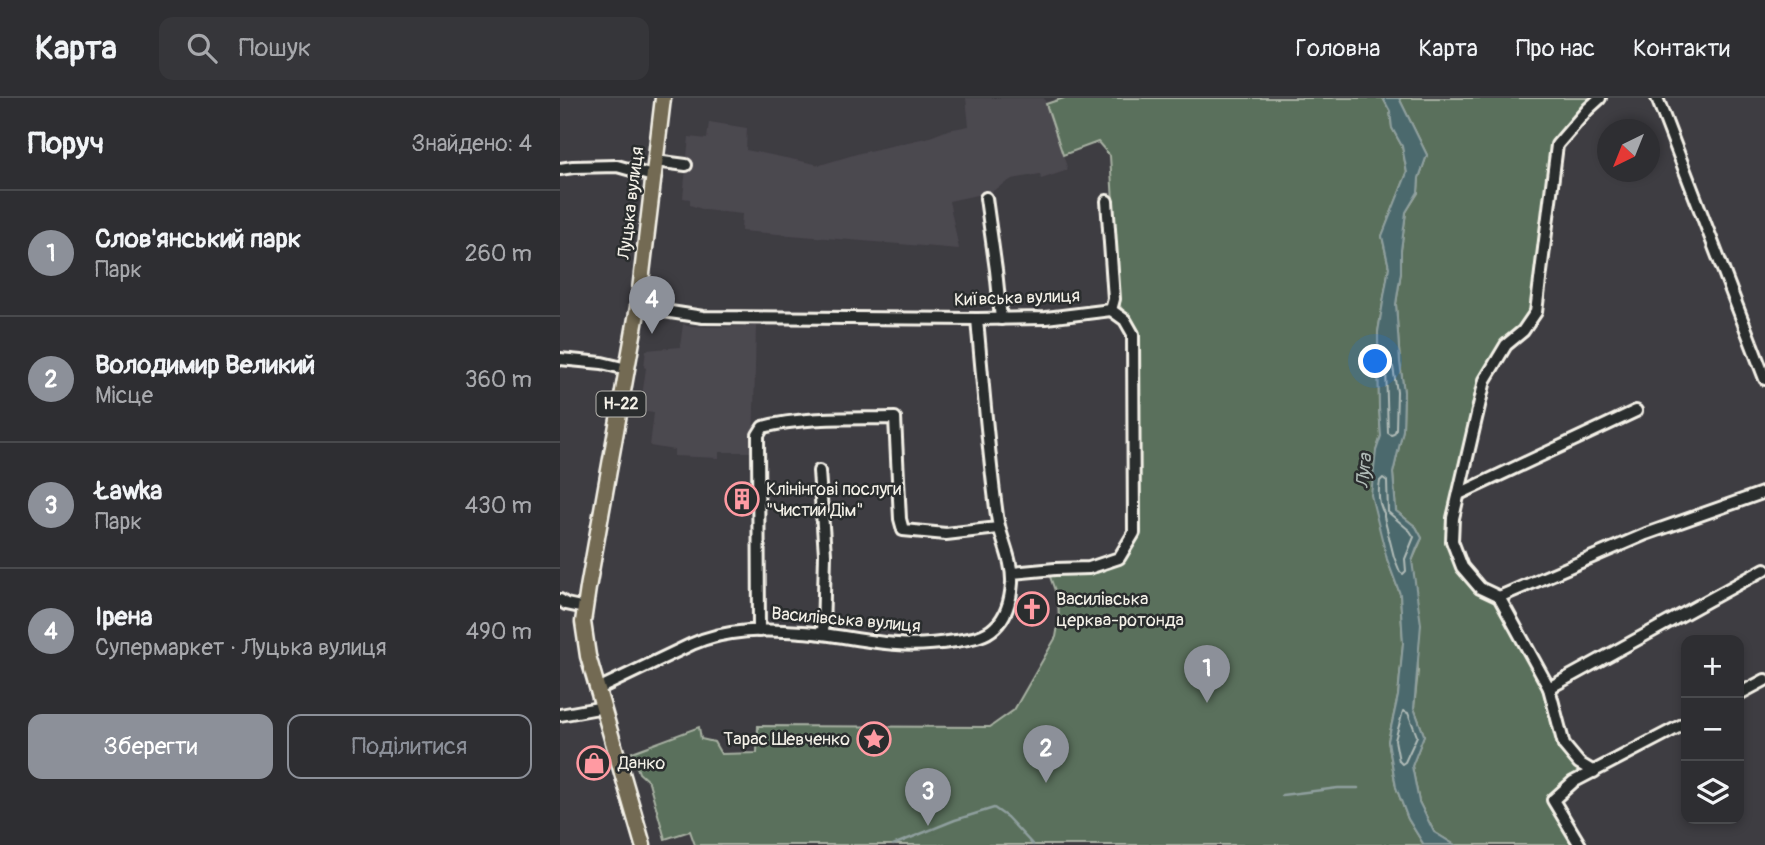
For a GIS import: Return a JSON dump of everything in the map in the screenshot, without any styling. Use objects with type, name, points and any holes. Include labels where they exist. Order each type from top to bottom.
[{"type":"main road","name":"Луцька вулиця","points":[[643,845],[588,656],[583,622],[638,307],[663,98]]},
{"type":"street","points":[[1594,772],[1579,764],[1564,745],[1549,688],[1499,597],[1480,588],[1462,568],[1452,541],[1453,518],[1485,380],[1506,345],[1522,331],[1536,312],[1557,145],[1600,98]]},
{"type":"street","points":[[1657,98],[1765,379]]},
{"type":"street","points":[[560,169],[686,165]]},
{"type":"street","points":[[986,198],[1001,319]]},
{"type":"street","points":[[1012,573],[1089,568],[1119,558],[1134,533],[1133,334],[1125,320],[1111,310],[1114,299],[1107,201]]},
{"type":"street","name":"Київська вулиця","points":[[638,307],[703,317],[977,319],[1045,318],[1111,310]]},
{"type":"street","name":"Василівська вулиця","points":[[598,689],[706,638],[733,633],[759,631],[823,634],[900,645],[924,645],[977,637],[995,627],[1005,614],[1012,573],[998,528],[977,319]]},
{"type":"street","points":[[560,359],[602,363],[627,369]]},
{"type":"street","points":[[1459,494],[1636,411]]},
{"type":"street","points":[[759,631],[758,435],[763,427],[823,419],[895,418],[900,519],[903,530],[946,534],[998,528]]},
{"type":"street","points":[[819,471],[825,554],[823,634]]},
{"type":"street","points":[[1499,597],[1646,534],[1765,492]]},
{"type":"street","points":[[1549,688],[1765,569]]},
{"type":"street","points":[[560,600],[585,608]]},
{"type":"street","points":[[1744,691],[1765,680]]},
{"type":"street","points":[[560,715],[604,707]]},
{"type":"street","points":[[1580,845],[1553,800],[1573,782],[1681,726]]},
{"type":"shaded area","points":[[966,98],[1044,98],[1068,170],[1041,179],[1040,174],[1012,179],[991,192],[949,201],[959,249],[741,231],[742,214],[705,210],[690,205],[690,199],[683,198],[689,137],[707,139],[709,122],[747,128],[746,150],[820,165],[969,126]]},
{"type":"shaded area","points":[[683,324],[756,326],[753,452],[719,452],[719,458],[674,456],[674,450],[650,446],[654,413],[640,411],[646,350],[680,347]]},
{"type":"green space","points":[[1064,98],[1383,98],[1390,111],[1392,128],[1402,146],[1407,173],[1382,236],[1389,267],[1378,332],[1381,436],[1376,451],[1387,559],[1400,594],[1403,643],[1398,696],[1388,741],[1396,787],[1408,819],[1424,845],[695,845],[690,831],[665,839],[649,782],[639,773],[632,752],[699,727],[701,739],[714,742],[721,754],[757,753],[758,726],[990,727],[1014,710],[1056,637],[1059,620],[1058,599],[1049,574],[1097,573],[1122,563],[1139,535],[1139,335],[1120,306],[1110,156],[1098,142],[1063,155],[1046,104]]},
{"type":"green space","points":[[1399,98],[1600,98],[1557,145],[1536,312],[1485,380],[1453,518],[1462,568],[1499,597],[1549,688],[1564,745],[1594,772],[1553,800],[1580,845],[1455,845],[1434,832],[1419,802],[1412,766],[1424,735],[1414,708],[1418,671],[1412,561],[1422,538],[1416,527],[1396,511],[1393,473],[1403,429],[1404,392],[1396,304],[1401,250],[1406,212],[1418,193],[1419,178],[1427,155]]},
{"type":"water","points":[[1383,98],[1399,98],[1427,155],[1419,178],[1418,192],[1406,212],[1401,250],[1396,304],[1404,392],[1403,430],[1393,473],[1396,511],[1416,527],[1422,538],[1412,561],[1421,624],[1414,708],[1424,735],[1412,766],[1419,802],[1434,832],[1455,845],[1424,845],[1408,819],[1396,787],[1388,741],[1398,696],[1403,643],[1400,594],[1387,559],[1371,495],[1376,451],[1381,436],[1378,332],[1389,267],[1382,236],[1407,173],[1402,146],[1392,128],[1390,111]]},
{"type":"waterway","points":[[1282,795],[1358,788]]},
{"type":"waterway","points":[[893,845],[955,820],[994,808],[1007,817],[1033,845]]},
{"type":"place","name":"Ірена","points":[[652,334]]},
{"type":"place","name":"Клінінгові послуги \"Чистий Дім\"","points":[[742,499]]},
{"type":"place","name":"Василівська церква-ротонда","points":[[1032,609]]},
{"type":"place","name":"Слов'янський парк","points":[[1207,703]]},
{"type":"place","name":"Тарас Шевченко","points":[[874,739]]},
{"type":"place","name":"Данко","points":[[594,763]]},
{"type":"place","name":"Володимир Великий","points":[[1046,783]]},
{"type":"place","name":"Ławka","points":[[928,826]]},
{"type":"water label","name":"Луга","points":[[1364,471]]}]
